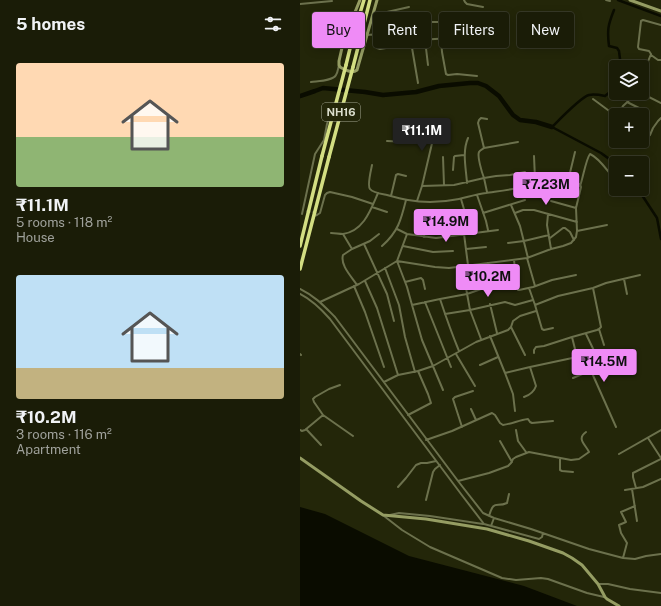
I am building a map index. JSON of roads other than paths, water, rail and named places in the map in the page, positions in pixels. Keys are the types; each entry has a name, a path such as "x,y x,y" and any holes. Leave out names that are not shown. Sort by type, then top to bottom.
{"highway":[{"name":"NH16","path":"300,246 307,213 353,36 364,0"},
{"name":"NH16","path":"300,269 317,214 329,158 354,67 370,0"}],"street":[{"path":"311,82 329,79 334,77 337,73 344,39 360,0"},
{"path":"373,12 376,0"},
{"path":"464,0 467,4 483,7"},
{"path":"606,0 610,2"},
{"path":"630,0 661,11"},
{"path":"300,4 317,1 332,1"},
{"path":"387,12 409,7"},
{"path":"338,65 349,72 355,72 357,70 373,13"},
{"path":"661,25 643,20 641,21 638,49 650,51 651,55 657,60 661,60"},
{"path":"367,35 373,34"},
{"path":"412,48 418,83"},
{"path":"426,48 428,65"},
{"path":"442,48 446,74 477,76"},
{"path":"649,60 651,55"},
{"path":"649,97 661,103"},
{"path":"593,99 609,111"},
{"path":"622,108 628,100"},
{"path":"626,102 639,108"},
{"path":"307,213 302,213 315,154 324,140 328,121 326,117 328,111"},
{"path":"484,148 478,123 481,118 487,119"},
{"path":"649,136 661,118"},
{"path":"417,201 422,186 436,122"},
{"path":"467,183 464,155 468,138"},
{"path":"386,141 432,143"},
{"path":"487,193 478,154 480,150 518,142"},
{"path":"575,152 568,181 580,186"},
{"path":"320,302 357,285 397,261 435,268 449,268 528,258 571,243 574,240 577,231 576,208 580,186 590,154 594,156 609,173"},
{"path":"453,170 454,157 464,155"},
{"path":"372,165 369,187 371,190 406,200 425,202 461,199 515,188 533,181 535,179 534,156"},
{"path":"443,157 444,185"},
{"path":"422,186 454,185 484,178 525,172"},
{"path":"391,196 396,176 398,174 406,176"},
{"path":"317,214 325,195 330,192 352,197 386,212"},
{"path":"331,233 343,234 359,228 373,206 378,192"},
{"path":"477,195 488,231"},
{"path":"461,199 466,216"},
{"path":"382,246 397,229 406,200"},
{"path":"483,213 525,200"},
{"path":"551,202 576,208"},
{"path":"511,205 524,241 535,286"},
{"path":"515,213 523,210 534,210 577,222"},
{"path":"548,214 547,225 551,249"},
{"path":"424,236 425,223"},
{"path":"577,231 607,225"},
{"path":"508,243 549,237 563,228 566,228 570,232 574,240"},
{"path":"397,229 407,234 436,238 498,230"},
{"path":"343,234 352,249"},
{"path":"357,285 344,266 342,256 344,253 370,241 379,234"},
{"path":"407,234 397,261 405,282 422,340 443,390"},
{"path":"464,234 468,265"},
{"path":"364,244 388,297 394,321"},
{"path":"403,246 433,252 453,251"},
{"path":"466,249 486,247"},
{"path":"514,260 518,290 576,275"},
{"path":"488,263 493,286"},
{"path":"462,266 470,310 481,339"},
{"path":"385,268 399,305 405,337 417,372 431,402 408,415"},
{"path":"534,306 558,296 640,275"},
{"path":"405,282 421,278 425,289"},
{"path":"624,279 627,294"},
{"path":"365,280 377,308 398,375"},
{"path":"412,306 516,281"},
{"path":"354,286 365,312 384,367"},
{"path":"529,288 542,330 553,328"},
{"path":"593,288 604,345"},
{"path":"300,289 320,302 335,317 435,452 480,509 489,516 542,535 623,558 635,559 661,554"},
{"path":"300,294 321,309 330,319 484,524"},
{"path":"440,299 459,351"},
{"path":"445,314 470,310 490,304 505,302 515,305 533,300"},
{"path":"425,302 451,367"},
{"path":"490,304 498,333"},
{"path":"384,382 398,375 417,372 433,366 481,339 508,330 514,319 536,312"},
{"path":"511,327 525,355"},
{"path":"534,354 534,350 536,348 600,329"},
{"path":"586,334 598,359"},
{"path":"490,336 505,373 512,394 515,411"},
{"path":"572,337 577,357 584,374"},
{"path":"456,354 475,386"},
{"path":"480,364 498,357"},
{"path":"505,373 577,357"},
{"path":"524,397 531,394 536,386 530,367"},
{"path":"573,378 589,372 592,374 616,427"},
{"path":"340,385 329,389 313,399 323,415 353,436"},
{"path":"462,427 453,399 473,391"},
{"path":"471,409 476,420"},
{"path":"426,440 452,432 492,413 496,415 500,423 503,425 526,419 528,419 530,423 553,421"},
{"path":"300,430 302,431 306,429 323,415"},
{"path":"306,429 321,446"},
{"path":"516,430 518,441 526,452"},
{"path":"619,454 661,430"},
{"path":"458,481 493,472 508,466 513,459 526,452 574,460 579,459 589,453 589,450 582,439 582,436 586,432"},
{"path":"636,488 632,477 633,473 661,458 648,438"},
{"path":"500,441 512,462"},
{"path":"431,454 435,452"},
{"path":"300,458 362,503 385,515 402,530 430,547 502,578 516,580 541,578 548,579 587,593 605,597"},
{"path":"560,458 561,471 573,472"},
{"path":"398,487 416,465 436,461"},
{"path":"426,500 434,469 440,465"},
{"path":"625,490 643,487 661,479"},
{"path":"632,489 637,521"},
{"path":"489,516 494,505 505,505 507,503 509,494"},
{"path":"623,558 627,543 621,533 619,525 626,522 621,512 635,506"},
{"path":"385,515 399,513 414,514 484,524 537,539 540,539 542,535"},
{"path":"385,515 426,519 487,529 529,540 578,561 598,584 607,600 620,606"},
{"path":"491,526 494,518"},
{"path":"598,584 608,584 630,589 661,593"}],"waterway":[{"path":"618,0 661,16"},
{"path":"614,10 608,28 609,46 617,48 620,60"},
{"path":"300,96 323,88 383,95 416,92 439,86 478,83 486,86 499,96 513,115 520,120 536,122 552,127"},
{"path":"609,93 605,96 589,95 585,97 570,109 552,127 601,153 609,159"},
{"path":"643,196 657,218 661,239"}],"tunnel":[{"path":"306,211 317,213"}]}
